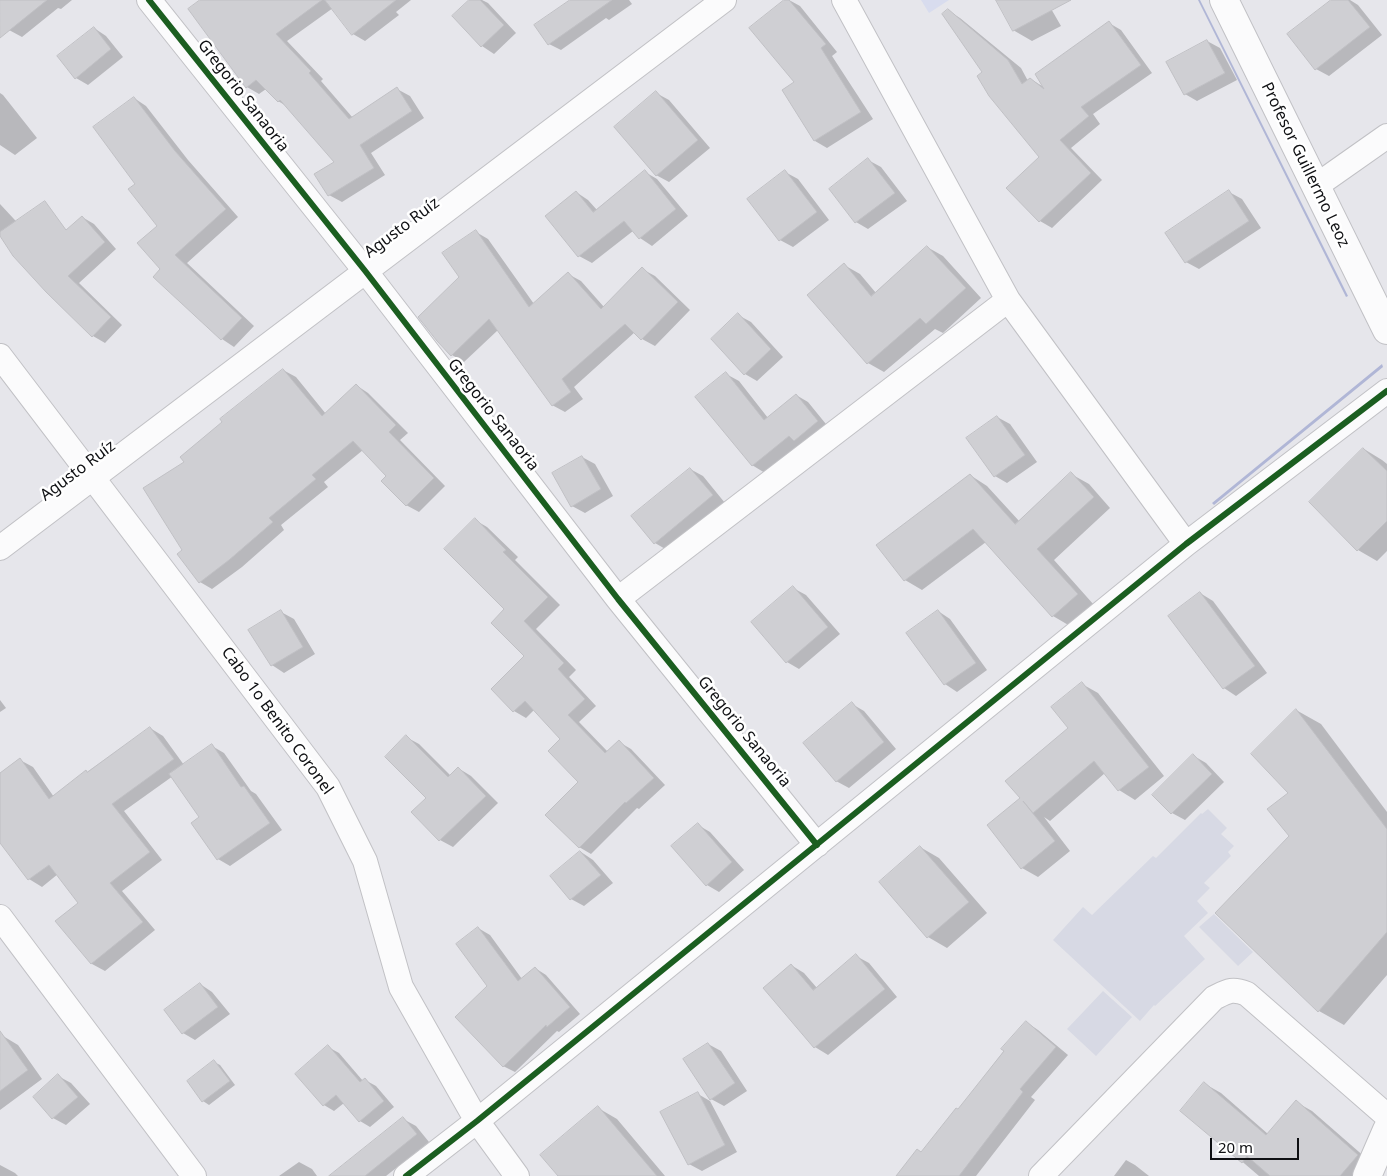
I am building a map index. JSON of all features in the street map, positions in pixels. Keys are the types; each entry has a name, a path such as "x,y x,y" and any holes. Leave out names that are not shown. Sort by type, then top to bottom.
{"street":[{"name":"Agusto Ruíz","path":"0,548 724,0"},
{"path":"844,0 1008,300 1186,544"},
{"name":"Profesor Guillermo Leoz","path":"1224,0 1387,330"},
{"name":"Gregorio Sanaoria","path":"156,2 618,599 817,845"},
{"path":"1316,186 1387,136"},
{"path":"618,599 1008,300"},
{"name":"Cabo 1o Benito Coronel","path":"0,356 328,787 365,861 401,987 477,1121 517,1176"},
{"path":"406,1176 477,1121 1186,544 1387,392"},
{"path":"0,917 194,1176"},
{"path":"1041,1176 1214,998 1230,990 1239,990 1247,994 1387,1116"},
{"path":"1367,1176 1387,1130"}],"shaded area":[{"path":"921,0 949,0 929,13"},
{"path":"1208,809 1227,828 1221,834 1234,846 1228,852 1231,856 1204,883 1210,888 1197,901 1208,913 1184,936 1205,959 1154,1005 1140,1021 1053,940 1083,907 1092,915 1153,856 1156,858 1201,813"},
{"path":"1214,914 1253,952 1238,966 1199,927"},
{"path":"1103,991 1132,1017 1096,1056 1067,1029"}],"water":[{"path":"1198,0 1200,0 1348,296 1346,297"},
{"path":"1382,364 1383,367 1214,505 1212,503"}],"building":[{"path":"0,0 47,0 0,38"},
{"path":"200,0 322,0 276,34 311,71 309,73 349,119 397,87 412,111 360,145 374,168 328,196 314,174 334,162 280,100 278,102 256,80 246,88 188,9"},
{"path":"325,0 396,0 352,35"},
{"path":"469,0 480,0 504,25 481,47 452,16"},
{"path":"570,0 612,0 548,45 534,25"},
{"path":"784,0 789,0 826,44 821,48 861,112 814,141 782,90 794,82 749,28"},
{"path":"996,0 1071,0 1013,31"},
{"path":"1331,0 1348,0 1370,27 1315,70 1287,34"},
{"path":"948,9 1008,60 1022,84 1030,78 1044,89 1035,74 1109,21 1141,65 1081,107 1089,116 1060,140 1091,173 1039,222 1006,188 1039,157 989,96 977,76 982,72 942,14"},
{"path":"94,27 111,49 75,79 57,56"},
{"path":"1207,40 1225,73 1184,95 1166,62"},
{"path":"656,91 698,140 656,176 614,127"},
{"path":"134,97 175,151 226,209 175,255 242,318 221,340 153,277 160,269 137,243 157,226 128,189 135,184 93,127"},
{"path":"868,158 895,193 855,223 829,189"},
{"path":"645,170 676,209 639,239 624,221 578,257 545,216 576,191 593,212"},
{"path":"785,170 817,212 779,241 747,199"},
{"path":"1229,190 1249,221 1185,263 1165,233"},
{"path":"45,201 66,230 82,216 105,242 68,276 111,317 92,337 46,292 13,256 0,236 0,232"},
{"path":"476,230 529,307 568,272 601,309 642,267 678,302 641,340 625,324 562,379 571,392 552,406 489,319 451,356 418,317 459,277 442,253"},
{"path":"927,246 966,288 926,324 920,318 867,364 807,295 844,263 871,296"},
{"path":"738,313 771,349 744,375 711,339"},
{"path":"283,369 322,416 356,384 396,425 389,432 434,478 406,506 381,481 386,476 353,441 312,475 316,479 269,518 273,522 199,583 177,554 182,550 143,488 184,462 180,457 222,422 220,419"},
{"path":"726,372 764,420 796,394 818,421 794,441 789,436 752,466 695,397"},
{"path":"997,416 1025,455 994,477 966,438"},
{"path":"1363,448 1387,471 1387,521 1357,551 1309,502"},
{"path":"582,456 601,489 571,507 552,473"},
{"path":"690,468 713,495 654,544 631,516"},
{"path":"1071,472 1094,497 1037,549 1078,594 1052,617 973,529 904,581 876,545 970,474 1015,524"},
{"path":"475,518 506,550 503,552 548,597 524,621 564,663 558,669 585,699 568,715 605,753 619,740 654,778 625,802 579,848 545,815 578,782 548,751 560,739 525,701 513,712 491,689 524,656 491,623 504,609 444,549"},
{"path":"793,586 828,627 786,663 751,622"},
{"path":"1200,592 1255,666 1223,689 1168,616"},
{"path":"281,610 303,647 271,666 248,630"},
{"path":"938,610 976,663 944,685 906,633"},
{"path":"1082,682 1149,767 1118,791 1094,761 1033,813 1023,801 1055,841 1021,869 987,825 1020,798 1005,781 1068,728 1051,707"},
{"path":"852,702 884,742 836,782 803,743"},
{"path":"1296,709 1387,829 1387,932 1318,1012 1215,913 1289,836 1267,809 1288,793 1251,754"},
{"path":"150,727 174,759 112,804 150,852 110,883 143,922 91,964 55,921 78,903 49,865 28,880 0,843 0,773 20,758 49,799 86,770 87,772"},
{"path":"406,735 448,777 458,767 486,796 439,841 411,812 426,798 385,757"},
{"path":"212,744 241,787 244,786 270,823 217,860 191,823 199,817 169,774"},
{"path":"1193,754 1212,774 1171,814 1152,795"},
{"path":"698,823 732,862 706,886 671,846"},
{"path":"920,846 969,902 927,938 879,882"},
{"path":"580,851 601,875 570,900 550,876"},
{"path":"478,927 518,981 535,967 570,1007 547,1027 546,1025 503,1067 455,1017 487,986 456,944"},
{"path":"856,954 885,989 814,1048 763,988 791,964 813,990"},
{"path":"200,983 218,1007 182,1034 164,1010"},
{"path":"1026,1021 1056,1047 1020,1089 1023,1092 959,1176 896,1176 917,1149 921,1152 956,1108 958,1109 1004,1051 1001,1049"},
{"path":"0,1031 28,1070 0,1091"},
{"path":"708,1043 735,1083 710,1100 683,1059"},
{"path":"328,1045 360,1082 365,1078 384,1101 359,1122 336,1095 323,1106 295,1074"},
{"path":"214,1060 230,1081 202,1102 187,1081"},
{"path":"58,1074 78,1097 52,1119 33,1097"},
{"path":"1204,1082 1266,1135 1296,1100 1358,1155 1340,1176 1270,1176 1247,1156 1242,1163 1180,1111"},
{"path":"698,1092 725,1145 688,1165 660,1112"},
{"path":"598,1106 657,1176 558,1176 540,1155"},
{"path":"403,1117 417,1134 365,1176 329,1176"}],"cycle path":[{"path":"149,0 366,272 618,599 817,845"},
{"path":"406,1176 477,1121 1186,544 1387,391"}]}
